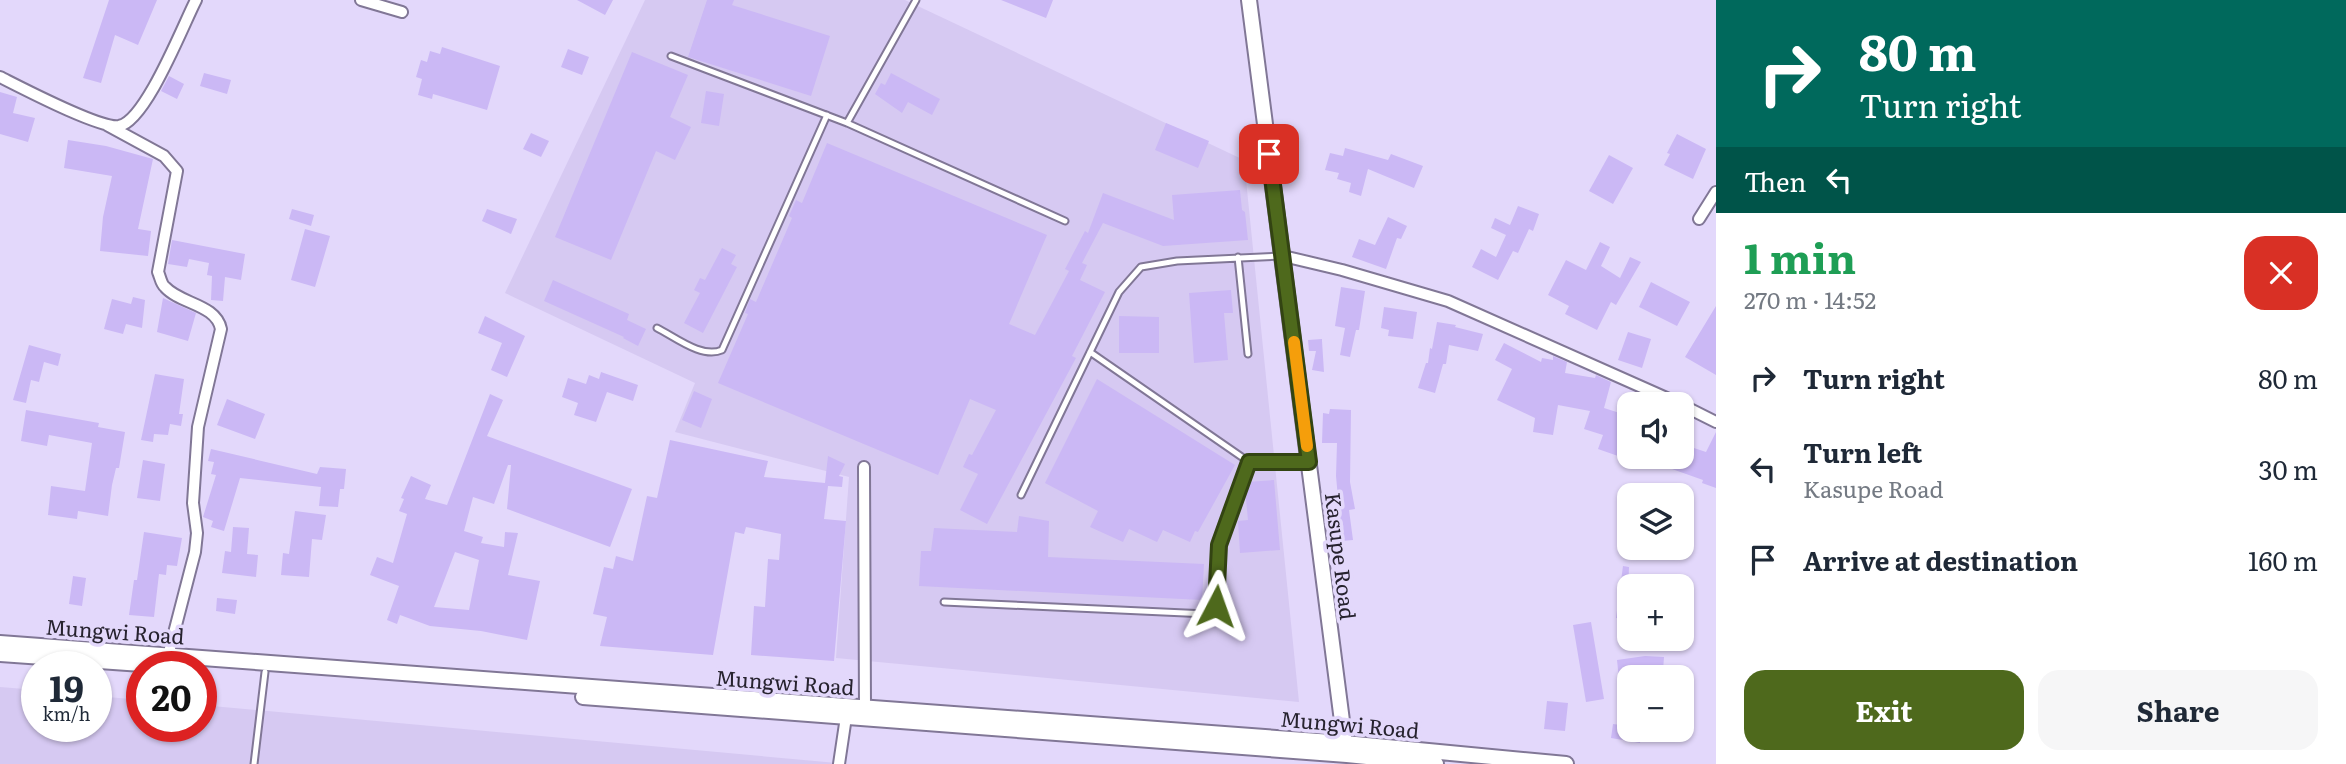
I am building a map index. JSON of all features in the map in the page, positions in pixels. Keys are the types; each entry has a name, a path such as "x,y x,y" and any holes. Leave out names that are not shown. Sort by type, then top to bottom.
{"main road":[{"name":"Kasupe Road","path":"1249,0 1346,749"},
{"name":"Mungwi Road","path":"0,643 126,653"},
{"name":"Mungwi Road","path":"0,654 126,663"},
{"name":"Mungwi Road","path":"217,660 865,708 1346,749 1436,764"},
{"name":"Mungwi Road","path":"217,669 846,717 1566,764"}],"street":[{"path":"107,125 118,126 127,122 151,95 196,0"},
{"path":"361,0 402,12"},
{"path":"0,77 107,125 164,156 177,171 158,272 164,287 212,314 221,329 198,427 193,503 197,533 195,552 170,651"},
{"path":"1699,219 1716,192"},
{"path":"1283,256 1448,301 1652,392"},
{"path":"1694,411 1716,422"},
{"path":"864,467 865,708"},
{"path":"839,764 846,717"}],"lane":[{"path":"848,123 916,0"},
{"path":"671,56 848,123 1065,221"},
{"path":"657,328 703,351 714,353 722,349 827,115"},
{"path":"1021,495 1119,292 1141,267 1177,261 1283,256"},
{"path":"1238,257 1248,354"},
{"path":"1090,352 1249,462 1309,462"},
{"path":"944,602 1207,614 1216,606 1219,545 1249,462"},
{"path":"254,764 265,672"}],"shaded area":[{"path":"645,0 905,0 1244,160 1299,702 836,658 849,477 675,432 695,383 505,293"},
{"path":"0,687 21,689 21,742 112,742 112,697 126,699 126,742 217,742 217,706 848,764 0,764"}],"building":[{"path":"109,0 157,0 138,45 115,35 101,83 83,78"},
{"path":"577,0 613,0 605,15"},
{"path":"707,0 734,0 732,5 830,36 811,96 688,57"},
{"path":"1001,0 1053,0 1046,18"},
{"path":"442,47 500,66 487,110 433,94 432,99 418,95 422,79 416,77 421,60 427,62 430,51 440,54"},
{"path":"568,49 589,57 582,75 561,67"},
{"path":"632,52 688,75 670,117 691,127 675,160 656,151 611,260 555,237"},
{"path":"204,73 231,80 227,94 200,86"},
{"path":"891,73 940,99 932,115 908,102 902,113 875,94 881,83 885,85"},
{"path":"169,76 184,84 177,99 161,91"},
{"path":"706,91 724,94 719,126 701,123"},
{"path":"0,92 17,97 13,113 35,118 28,142 0,134"},
{"path":"1166,123 1209,141 1198,168 1155,150"},
{"path":"531,133 549,141 541,157 523,149"},
{"path":"1677,134 1706,149 1693,179 1664,165"},
{"path":"68,140 106,146 153,159 138,229 151,231 148,256 100,251 103,217 112,176 64,168"},
{"path":"827,143 1047,235 1009,324 1035,335 1069,271 1065,269 1085,231 1088,233 1103,193 1174,220 1172,195 1240,190 1248,240 1163,246 1103,223 1082,263 1087,265 1080,280 1105,292 1072,356 1076,358 987,524 960,510 978,474 963,467 996,410 970,399 938,475 718,383 748,314 745,313 750,299 756,302 792,218 789,216 796,200 802,203"},
{"path":"1345,148 1388,160 1391,154 1423,166 1414,188 1368,169 1361,196 1349,192 1351,183 1337,179 1339,173 1325,170 1330,153 1343,156"},
{"path":"1609,155 1633,168 1613,204 1589,191"},
{"path":"1518,206 1539,214 1533,231 1529,229 1518,253 1513,251 1498,280 1472,267 1481,249 1496,257 1506,235 1491,228 1495,218 1510,225"},
{"path":"292,209 314,215 311,226 289,219"},
{"path":"487,209 517,219 511,234 482,221"},
{"path":"1388,217 1407,226 1401,239 1397,238 1386,269 1352,257 1359,239 1375,245"},
{"path":"305,229 330,236 315,287 291,280"},
{"path":"172,240 245,254 241,280 225,277 223,301 211,300 212,276 207,275 209,263 189,259 187,267 168,264"},
{"path":"1600,242 1610,247 1601,266 1620,278 1630,257 1641,262 1616,305 1611,302 1597,330 1565,314 1569,306 1548,295 1566,260 1586,270"},
{"path":"722,248 736,255 731,264 737,267 703,333 684,323 700,293 694,290 700,278 705,280"},
{"path":"553,280 629,314 627,320 646,329 638,346 544,301"},
{"path":"1651,282 1690,302 1677,326 1639,307"},
{"path":"1341,287 1365,291 1359,330 1356,330 1350,357 1340,355 1345,328 1335,326"},
{"path":"1231,290 1233,313 1224,313 1228,360 1194,363 1189,293"},
{"path":"133,297 145,300 142,328 126,324 123,334 104,329 112,299 131,304"},
{"path":"163,298 196,313 188,341 157,332"},
{"path":"1716,306 1716,375 1685,357"},
{"path":"1384,307 1417,312 1413,339 1388,336 1389,330 1381,328"},
{"path":"485,316 525,336 507,377 491,370 502,343 478,333"},
{"path":"1119,316 1159,317 1159,353 1119,353"},
{"path":"1437,322 1483,334 1478,351 1449,345 1446,364 1443,364 1435,393 1418,388 1428,363"},
{"path":"1628,332 1651,339 1642,368 1618,360"},
{"path":"1322,339 1324,372 1312,370 1316,351 1309,351 1308,340"},
{"path":"1504,343 1541,362 1542,358 1553,360 1553,356 1567,362 1565,373 1595,378 1596,375 1611,382 1604,408 1617,412 1617,456 1598,449 1603,435 1584,429 1590,411 1558,405 1553,435 1533,432 1535,418 1497,400 1512,369 1495,360"},
{"path":"29,345 61,354 58,366 44,362 39,382 31,380 26,403 13,400"},
{"path":"601,372 638,385 633,401 607,392 596,422 574,415 578,403 562,397 568,378 586,384 589,375 599,379"},
{"path":"155,374 184,379 179,414 183,414 181,426 170,424 168,435 154,434 153,442 141,440"},
{"path":"1097,379 1235,465 1190,542 1163,530 1157,542 1129,529 1123,542 1090,527 1098,511 1045,483"},
{"path":"694,391 712,399 701,428 682,420"},
{"path":"490,394 503,400 487,436 632,489 610,547 507,509 511,465 508,465 494,504 473,497 464,531 483,537 481,543 504,547 505,532 518,533 508,575 540,581 527,640 481,631 430,626 400,615 397,624 387,620 399,586 370,575 377,557 393,563 407,514 399,511 404,499 401,498 411,476 431,485 425,499 447,505","holes":["455,552 479,560 469,610 434,607"]},
{"path":"227,399 265,414 255,439 217,425"},
{"path":"1330,409 1351,410 1350,482 1355,509 1349,510 1353,540 1342,541 1336,476 1337,443 1322,443 1323,413 1329,414"},
{"path":"26,410 99,423 98,427 125,432 119,468 116,468 112,485 108,516 78,511 77,519 48,515 51,486 85,491 92,443 49,435 47,446 21,441"},
{"path":"1716,432 1716,488 1702,483 1703,480 1672,469 1694,469 1694,448 1706,452"},
{"path":"670,440 768,461 764,477 825,483 828,456 845,464 839,476 843,477 842,487 828,486 824,519 846,521 834,661 751,655 754,606 765,607 768,559 779,560 781,534 746,527 744,534 735,532 713,655 600,646 607,617 593,614 604,567 613,569 616,556 633,561 647,496 657,498"},
{"path":"211,449 317,474 320,467 346,469 344,489 340,489 338,507 319,506 321,487 240,478 224,531 211,527 213,521 203,517 216,475 211,474 214,462 208,461"},
{"path":"143,460 165,464 160,501 137,498"},
{"path":"1274,480 1280,550 1240,553 1238,521 1248,520 1245,489 1247,482"},
{"path":"295,511 326,515 322,540 312,539 309,577 281,575 283,553 289,554"},
{"path":"1019,516 1049,521 1048,557 1204,564 1202,600 919,586 921,551 931,551 934,528 1017,532"},
{"path":"233,527 249,528 247,554 258,555 256,577 222,573 225,551 231,552"},
{"path":"144,532 182,538 177,566 167,565 166,575 159,574 154,617 129,615"},
{"path":"1623,566 1629,567 1629,574 1622,574"},
{"path":"73,576 86,578 82,606 69,604"},
{"path":"217,598 237,600 235,614 216,611"},
{"path":"1591,622 1604,699 1586,702 1573,625"},
{"path":"1645,656 1664,657 1663,665 1618,665 1617,660"},
{"path":"1547,701 1568,703 1565,731 1544,729"},
{"path":"1613,724 1617,724 1617,739 1611,738"}],"slow traffic":[{"path":"1294,342 1307,446"}],"route":[{"path":"1216,606 1219,545 1249,462 1309,462 1269,154"}]}
